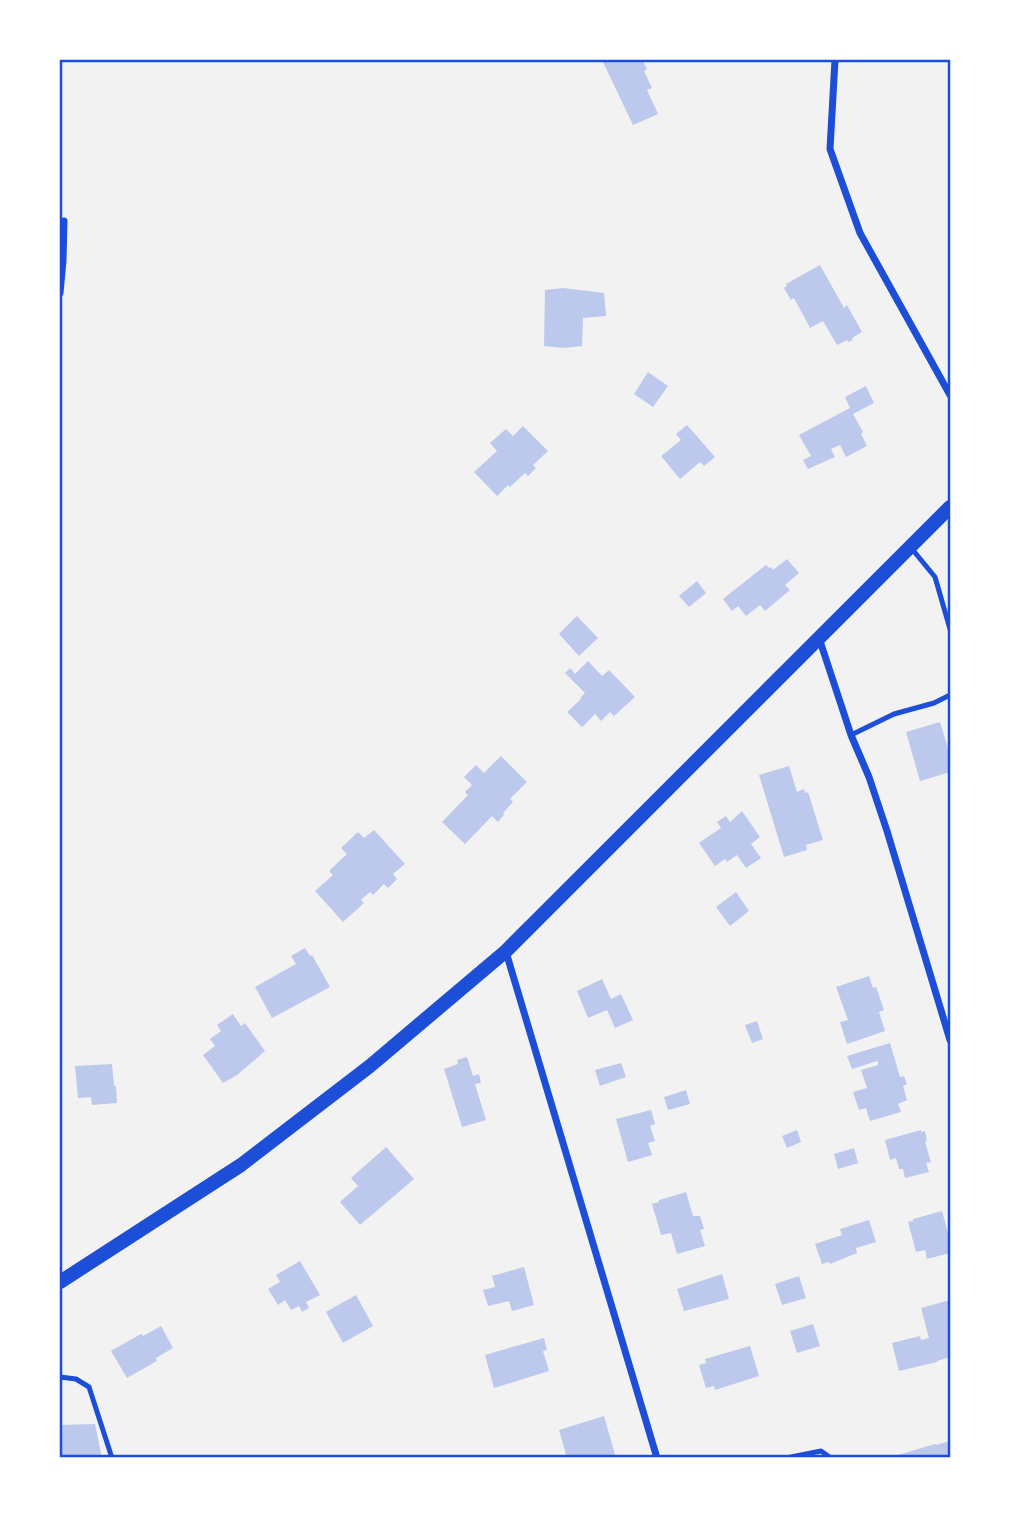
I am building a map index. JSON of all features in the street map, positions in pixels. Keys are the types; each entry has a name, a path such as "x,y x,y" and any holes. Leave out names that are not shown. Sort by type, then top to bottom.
{"main road":[{"path":"60,1282 241,1165 370,1066 506,951 950,507"}],"street":[{"path":"835,60 830,149 860,233 950,395"},
{"path":"60,293 64,221"},
{"path":"818,638 851,736 869,776 884,820 950,1040"},
{"path":"506,951 657,1458"}],"lane":[{"path":"910,547 935,577 950,629"},
{"path":"851,736 894,714 934,703 950,695"},
{"path":"60,1377 76,1379 89,1387 113,1458"},
{"path":"786,1458 821,1451 831,1458"}],"building":[{"path":"602,60 642,60 652,88 647,90 658,114 633,125"},
{"path":"820,265 844,308 847,305 862,332 852,338 853,340 837,345 823,321 810,328 794,298 791,300 784,288 786,284"},
{"path":"563,288 604,293 606,316 583,318 582,346 544,346 545,290"},
{"path":"648,372 668,386 653,407 634,394"},
{"path":"866,386 874,403 853,414 867,446 846,457 840,445 831,449 835,457 808,469 803,460 811,456 799,435 850,408 845,397"},
{"path":"687,425 715,457 704,466 700,462 680,479 661,456 681,440 676,434"},
{"path":"523,426 548,451 533,465 536,468 528,476 525,473 497,496 474,472 497,451 490,443 506,429 513,436"},
{"path":"787,559 799,573 785,585 790,590 765,611 760,605 746,616 738,606 732,611 723,599 766,565 773,570"},
{"path":"697,581 706,593 689,607 679,596"},
{"path":"577,616 598,638 579,656 559,634"},
{"path":"588,661 602,676 609,670 635,697 614,716 610,712 601,721 595,714 582,727 567,712 585,693 565,673 570,668 575,674"},
{"path":"940,722 950,752 950,772 920,781 906,732"},
{"path":"501,756 527,782 510,799 513,802 498,822 492,816 465,844 442,822 468,795 465,792 472,785 464,777 476,765 484,773"},
{"path":"789,766 797,792 804,789 805,793 808,792 823,840 806,845 807,850 784,857 759,775"},
{"path":"742,811 760,837 751,844 761,858 746,868 737,855 715,866 699,843 721,828 717,822 726,816 730,822"},
{"path":"374,830 405,864 393,874 397,879 388,888 384,884 373,895 370,892 361,900 364,903 343,922 315,891 333,875 329,871 347,854 341,848 358,832 364,838"},
{"path":"736,892 749,911 730,926 716,907"},
{"path":"305,948 310,956 312,955 330,987 272,1018 255,987 296,964 291,956"},
{"path":"869,976 884,1010 879,1012 885,1031 847,1044 840,1022 848,1020 836,987"},
{"path":"602,979 611,999 621,994 633,1020 615,1028 607,1010 588,1018 577,991"},
{"path":"233,1014 241,1026 245,1023 265,1051 237,1075 223,1083 203,1055 215,1046 210,1039 221,1031 217,1025"},
{"path":"757,1021 763,1039 752,1043 745,1025"},
{"path":"890,1043 900,1077 904,1076 907,1084 903,1086 907,1100 898,1104 901,1112 870,1121 866,1108 859,1110 853,1092 867,1088 861,1070 878,1065 878,1062 852,1069 847,1056"},
{"path":"467,1057 473,1076 479,1074 481,1083 475,1084 486,1120 462,1127 444,1069"},
{"path":"621,1063 626,1077 600,1086 595,1070"},
{"path":"112,1064 117,1103 92,1105 91,1097 78,1098 75,1066"},
{"path":"686,1090 690,1104 668,1110 664,1097"},
{"path":"651,1110 655,1124 650,1126 655,1141 648,1143 652,1155 628,1162 616,1119"},
{"path":"797,1130 801,1142 787,1148 782,1136"},
{"path":"925,1131 931,1162 926,1163 929,1172 905,1178 896,1158 890,1160 885,1140"},
{"path":"386,1147 414,1179 360,1225 340,1202 358,1186 351,1178"},
{"path":"854,1148 858,1163 838,1169 834,1154"},
{"path":"686,1192 693,1216 700,1216 704,1229 700,1230 705,1246 677,1254 671,1233 661,1235 652,1204"},
{"path":"942,1211 948,1233 950,1232 950,1253 927,1259 925,1250 916,1252 908,1222"},
{"path":"869,1220 876,1242 856,1248 857,1253 830,1264 822,1264 815,1244 842,1235 840,1229"},
{"path":"300,1261 320,1295 306,1302 309,1308 302,1312 299,1306 291,1310 285,1300 278,1305 268,1289 280,1282 276,1275"},
{"path":"524,1267 534,1305 512,1311 509,1301 488,1306 483,1290 495,1287 492,1276"},
{"path":"722,1274 729,1299 684,1311 677,1289"},
{"path":"799,1276 806,1298 782,1305 775,1284"},
{"path":"356,1295 373,1326 343,1343 326,1312"},
{"path":"950,1300 950,1357 899,1371 892,1343 920,1336 921,1340 929,1338 921,1308"},
{"path":"813,1324 820,1346 797,1353 790,1331"},
{"path":"161,1326 173,1348 156,1358 157,1361 127,1378 111,1351"},
{"path":"544,1338 547,1350 543,1351 549,1371 494,1388 485,1355"},
{"path":"750,1346 759,1376 715,1390 714,1386 706,1388 699,1365 706,1363 705,1359"},
{"path":"604,1416 616,1458 567,1458 559,1430"},
{"path":"95,1424 102,1458 60,1458 60,1425"},
{"path":"950,1441 950,1458 888,1458 935,1444"}]}
